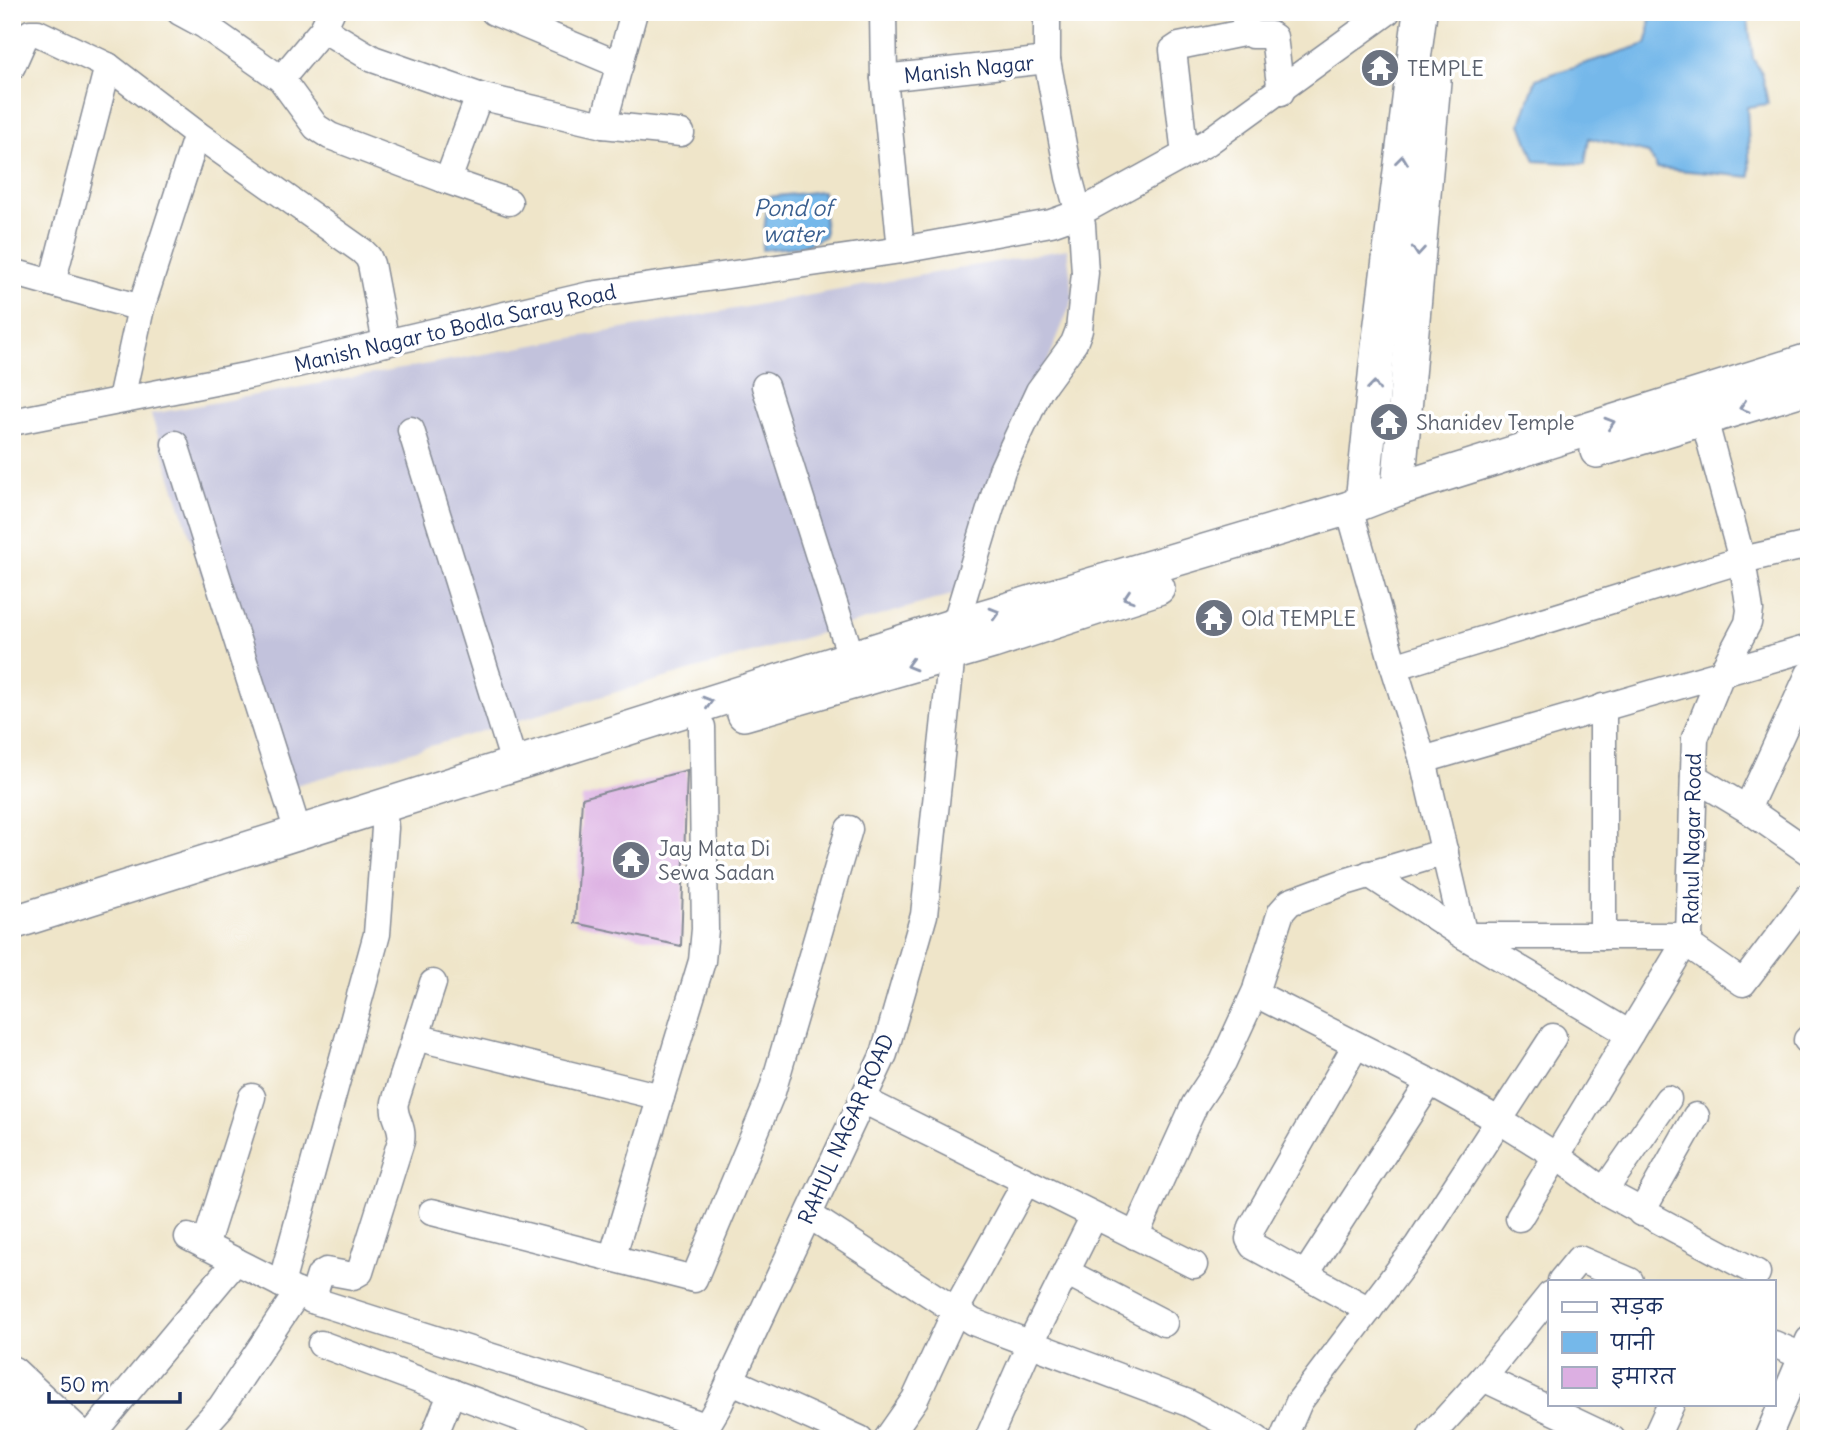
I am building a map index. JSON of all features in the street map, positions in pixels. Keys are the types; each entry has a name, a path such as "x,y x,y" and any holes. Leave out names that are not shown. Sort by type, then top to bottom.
{"main road":[{"path":"1355,512 1420,12"},
{"path":"1398,489 1441,12"},
{"path":"12,944 384,817 514,764 851,657 955,639 993,642 1355,512 1702,407 1809,360"},
{"path":"1355,512 1398,489 1702,407 1809,387"},
{"path":"12,923 298,832 384,817 702,727 955,639"},
{"path":"12,1373 86,1439"},
{"path":"12,1408 44,1439"}],"street":[{"path":"180,12 209,19 281,79 316,127 443,179 509,202"},
{"path":"494,12 620,65"},
{"path":"603,125 634,12"},
{"path":"883,12 884,78 901,250"},
{"name":"Manish Nagar","path":"884,78 1047,60 1047,12"},
{"name":"Manish Nagar to Bodla Saray Road","path":"12,422 250,374 590,295 901,250 1080,219 1208,142 1281,92 1387,12"},
{"path":"281,79 327,21 373,59 479,96 603,125 681,133"},
{"path":"1185,155 1173,50 1179,46 1246,22 1252,35 1274,37 1281,92"},
{"path":"12,66 24,39 30,33 38,33 108,65 197,134 366,254 371,264 386,343"},
{"name":"RAHUL NAGAR ROAD","path":"695,1432 719,1405 884,1054 924,915 955,639 1002,470 1039,391 1074,343 1079,330 1084,273 1080,219 1069,177 1047,60"},
{"path":"51,284 108,65"},
{"path":"443,179 449,177 479,96"},
{"path":"121,399 141,308 197,134"},
{"path":"12,272 141,308"},
{"path":"765,386 851,657"},
{"name":"Rahul Nagar Road","path":"1519,1217 1687,940 1695,738 1721,672 1748,623 1749,597 1742,559 1702,407"},
{"path":"411,430 514,764"},
{"path":"174,444 298,832"},
{"path":"1355,512 1394,667 1423,760 1464,936"},
{"path":"1394,667 1742,559 1809,545"},
{"path":"1423,760 1809,648"},
{"path":"1747,809 1809,674"},
{"path":"1603,707 1603,936"},
{"path":"612,1258 702,961 702,727"},
{"path":"1694,777 1747,809 1809,852"},
{"path":"297,1292 377,934 384,817"},
{"path":"432,1212 694,1279 772,1092 849,829"},
{"path":"1135,1236 1195,1104 1223,1062 1257,988 1281,912 1286,905 1294,899 1444,852"},
{"path":"1369,874 1464,936 1630,1034"},
{"path":"1464,936 1603,936 1687,940 1743,983 1809,896"},
{"path":"192,1439 221,1407 297,1292 323,1272 357,1276 360,1272 401,1141 402,1129 394,1108 433,983"},
{"path":"1257,988 1260,997 1430,1082 1500,1121 1641,1213 1757,1273"},
{"path":"415,1037 661,1097"},
{"path":"1283,1439 1299,1402 1418,1245 1553,1037"},
{"path":"1356,1045 1249,1233 1250,1243 1254,1246 1368,1310"},
{"path":"1305,1275 1430,1082"},
{"path":"252,1097 197,1241 297,1292 642,1404 695,1432"},
{"path":"1604,1191 1668,1099"},
{"path":"863,1100 1194,1265"},
{"path":"1641,1213 1696,1116"},
{"path":"887,1439 915,1399 955,1312 1026,1182"},
{"path":"809,1215 955,1312 992,1331 1188,1403 1257,1439"},
{"path":"988,1439 1030,1344 1094,1216"},
{"path":"1562,1280 1578,1259 1628,1280"},
{"path":"86,1439 236,1261"},
{"path":"1066,1272 1164,1323"},
{"path":"1430,1439 1483,1378 1539,1328 1548,1301"},
{"path":"321,1344 452,1392 537,1432 578,1439"},
{"path":"1767,1439 1804,1360 1776,1345"},
{"path":"1483,1378 1612,1439"},
{"path":"730,1380 860,1439"},
{"path":"433,1439 452,1392"},
{"path":"1655,1439 1670,1406"}],"shaded area":[{"path":"1067,249 1073,298 955,594 272,792 151,414"}],"water":[{"path":"1650,12 1747,12 1753,59 1762,73 1768,104 1747,107 1750,177 1657,168 1648,153 1589,138 1585,164 1535,161 1521,124 1536,79 1646,44"},
{"name":"Pond of water","path":"823,191 825,236 804,246 762,250 768,197"}],"building":[{"name":"Jay Mata Di Sewa Sadan","path":"687,770 681,946 575,923 582,798"}],"place":[{"name":"TEMPLE","path":"1380,68"},
{"name":"Shanidev Temple","path":"1389,422"},
{"name":"Old TEMPLE","path":"1214,618"},
{"name":"Jay Mata Di Sewa Sadan","path":"631,860"}]}
